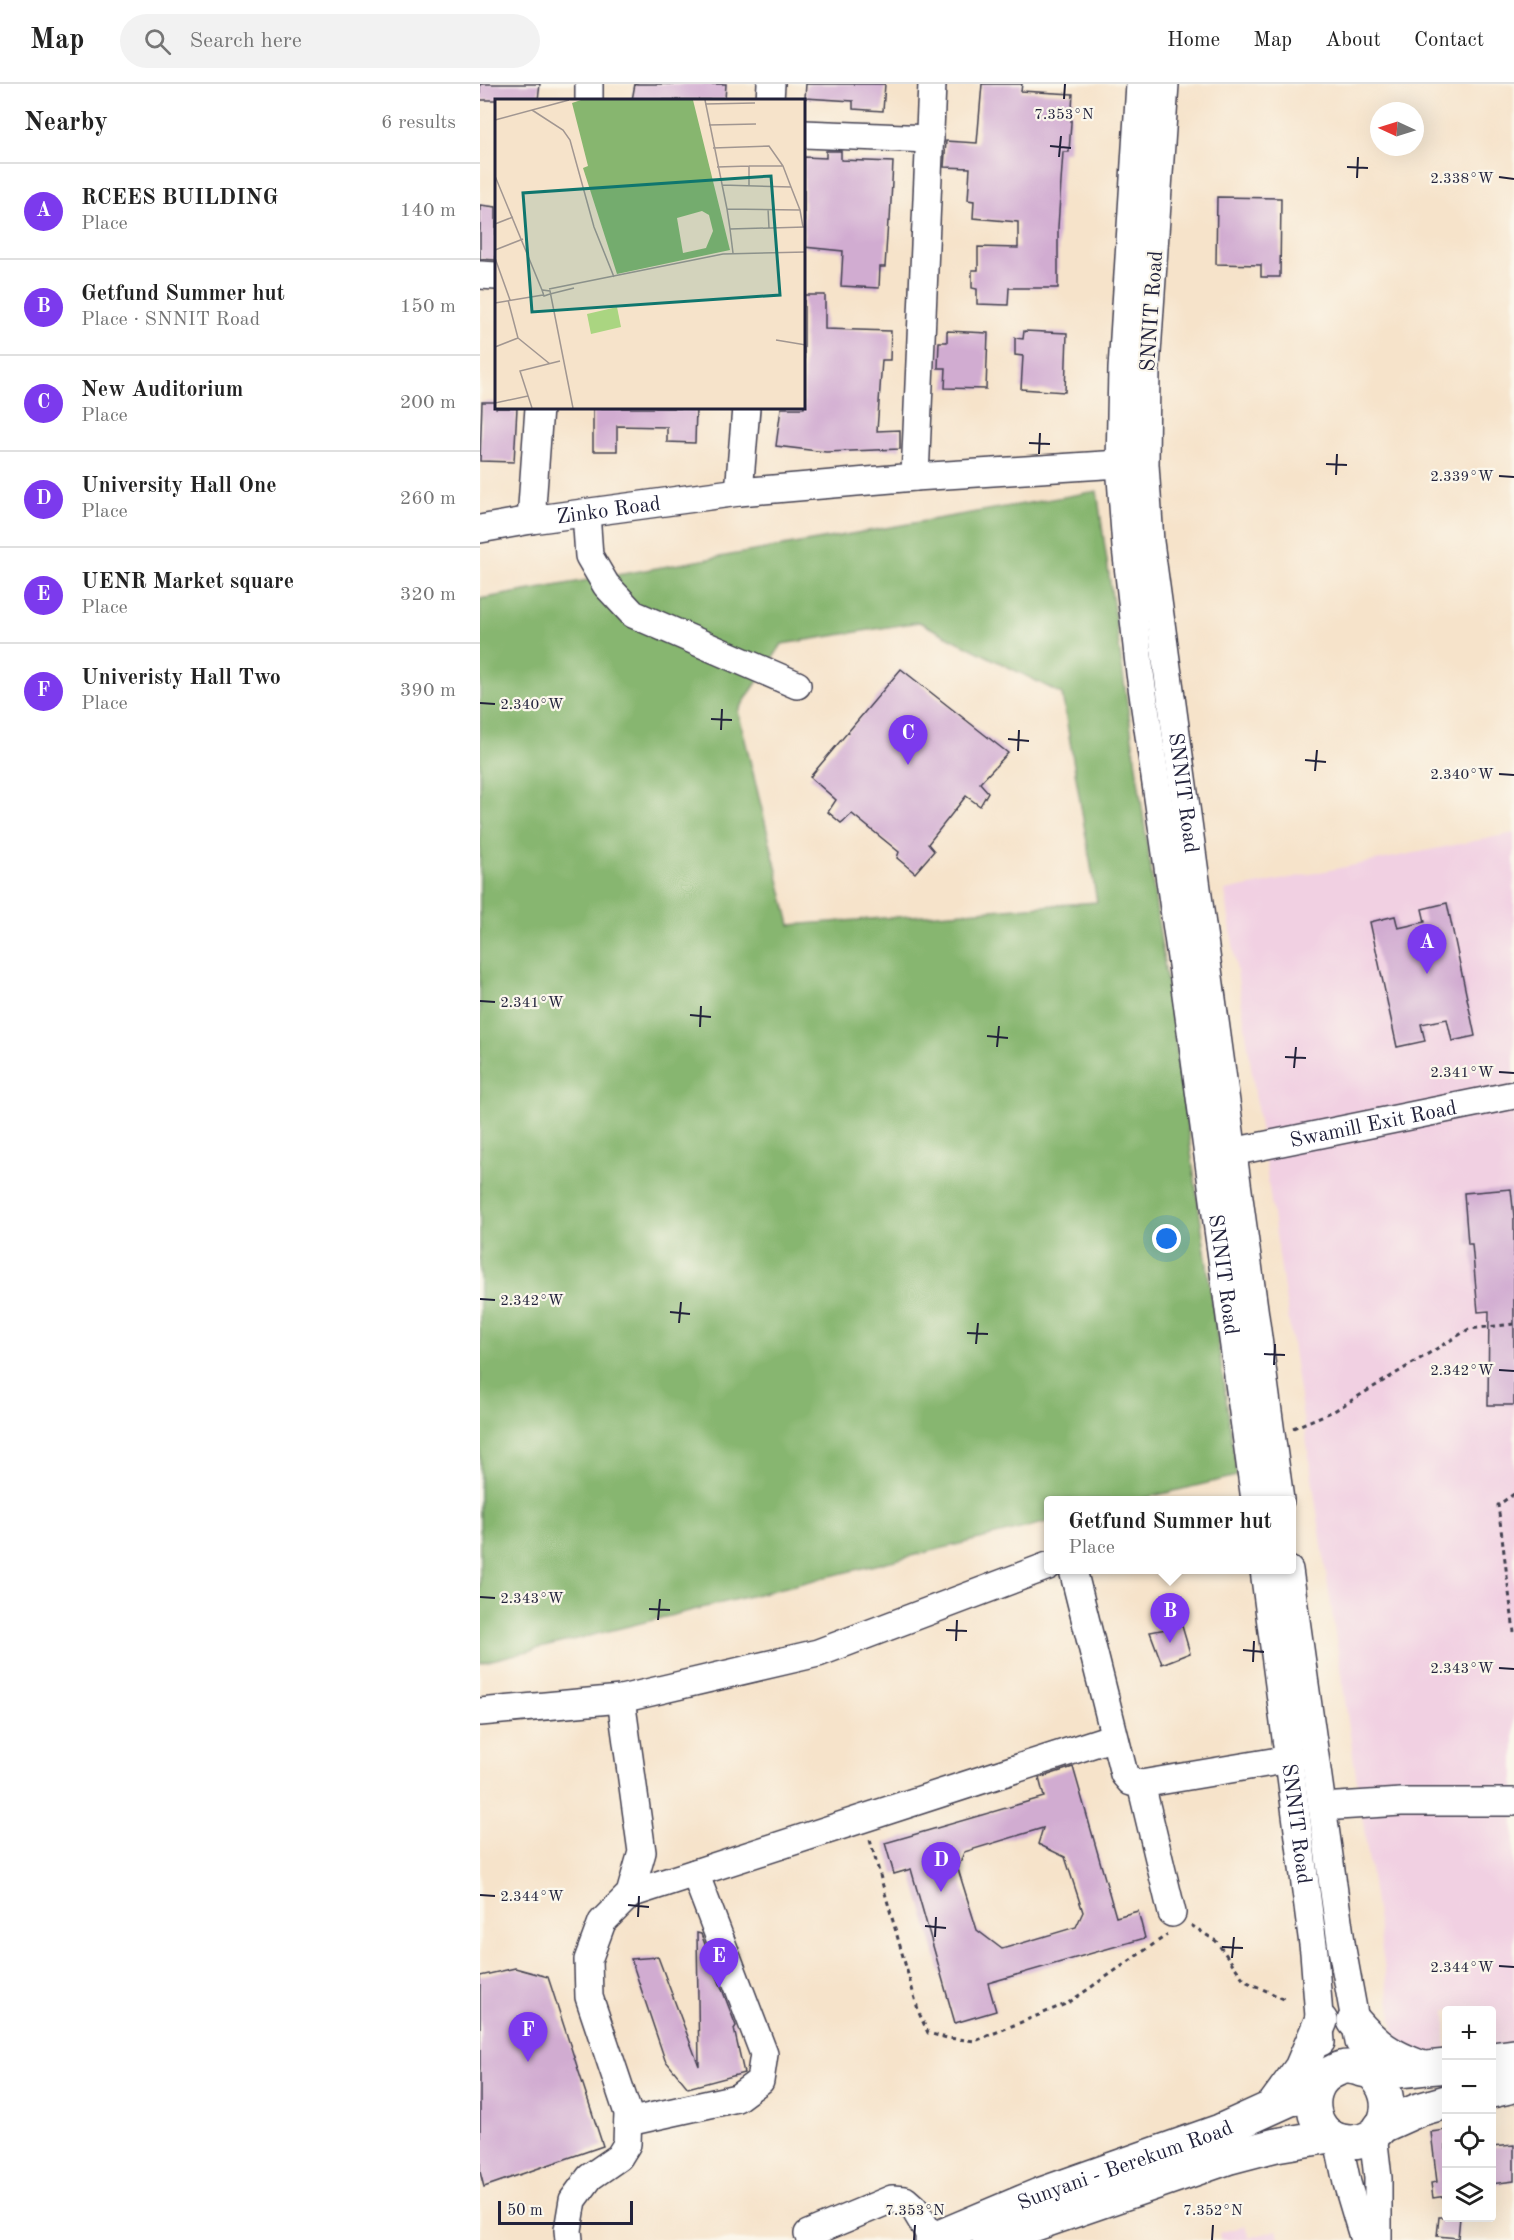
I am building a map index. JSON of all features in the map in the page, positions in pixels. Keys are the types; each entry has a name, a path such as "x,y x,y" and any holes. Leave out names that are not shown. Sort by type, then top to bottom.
{"main road":[{"path":"1271,2108 1301,2068 1321,2021"},
{"path":"1354,2021 1373,2042 1392,2056 1434,2067"},
{"path":"1496,2058 1514,2056"},
{"path":"1434,2067 1368,2071 1354,2066 1342,2067 1330,2072 1319,2084 1313,2100 1314,2114 1320,2126 1334,2138 1350,2142 1362,2140 1418,2110 1442,2103"},
{"path":"1368,2071 1384,2087 1388,2097 1386,2118 1377,2131"},
{"name":"Sunyani - Berekum Road","path":"932,2240 1039,2195 1220,2131 1319,2084"},
{"path":"1496,2090 1514,2086"},
{"name":"Sunyani - Berekum Road","path":"989,2240 1230,2157 1275,2145 1334,2138"}],"street":[{"path":"770,99 771,84"},
{"path":"915,477 932,84"},
{"name":"SNNIT Road","path":"1140,84 1122,369 1120,464 1126,547 1140,673 1232,1241 1255,1496"},
{"name":"SNNIT Road","path":"1166,84 1146,368 1146,464 1150,542 1232,1152 1227,1206"},
{"path":"806,134 930,139"},
{"path":"480,275 495,276"},
{"path":"531,520 540,410"},
{"path":"740,492 746,410"},
{"name":"Zinko Road","path":"480,529 740,492 915,477 1120,464"},
{"path":"586,513 589,556 606,585 633,614 797,685"},
{"name":"Swamill Exit Road","path":"1232,1152 1514,1095"},
{"name":"SNNIT Road","path":"1232,1241 1271,1437 1279,1496"},
{"path":"480,1712 621,1699 818,1653 1044,1568"},
{"path":"1074,1574 1124,1774 1131,1782 1141,1784 1290,1759"},
{"name":"SNNIT Road","path":"1265,1574 1290,1759 1321,2021 1319,2084"},
{"name":"SNNIT Road","path":"1290,1574 1354,2021 1368,2071"},
{"path":"621,1699 642,1852 630,1894"},
{"path":"569,2240 568,2230 573,2200 590,2177 619,2157 627,2144 628,2113 590,1997 588,1960 602,1922 630,1894 1114,1737"},
{"path":"1141,1784 1179,1917"},
{"path":"1322,1807 1401,1802 1514,1802"},
{"path":"628,2122 737,2098 760,2081 764,2054 694,1874"},
{"path":"1377,2131 1378,2240"},
{"path":"1334,2138 1364,2240"},
{"path":"808,2234 892,2199 905,2200 914,2208 932,2240"}],"path":[{"path":"1271,1437 1334,1411 1469,1329 1514,1324"},
{"path":"1514,1494 1498,1505 1514,1632"},
{"path":"865,1818 919,2013 928,2032 947,2038 975,2041 1068,2003 1139,1957 1179,1917 1216,1941 1245,1981 1284,1999"}],"shaded area":[{"path":"1514,833 1514,2056 1496,2058 1496,2006 1442,2006 1442,2067 1400,2072 1225,891"},
{"path":"1245,2226 1249,2238 1277,2230 1280,2240 1221,2240 1219,2233"}],"green space":[{"path":"1097,491 1237,1476 1154,1496 1044,1496 1044,1523 480,1663 480,599","holes":["919,622 1062,694 1097,902 790,925 738,711 782,644"]}],"building":[{"path":"480,84 540,84 538,99 480,100"},
{"path":"635,84 726,84 725,99 632,99"},
{"path":"806,84 885,84 883,111 853,109 853,101 805,98"},
{"path":"982,84 1022,84 1021,91 1073,94 1069,152 1063,152 1058,227 1058,288 1009,288 1008,305 977,304 977,289 972,288 972,270 978,270 978,247 1018,248 1018,222 973,218 974,201 968,200 970,168 944,167 946,141 977,143"},
{"path":"826,151 841,151 841,160 893,162 885,267 880,267 879,288 841,286 843,251 806,247 806,157 826,158"},
{"path":"1217,197 1281,198 1280,277 1261,277 1261,265 1216,264"},
{"path":"480,205 495,207 495,260 480,259"},
{"path":"806,295 825,295 825,329 891,331 890,360 882,360 877,431 900,430 900,449 826,452 776,446 781,410 806,410"},
{"path":"947,331 988,333 986,389 945,388 946,368 938,368 939,342 947,342"},
{"path":"1024,331 1067,333 1065,392 1021,389 1023,356 1015,355 1015,338 1023,339"},
{"path":"482,402 495,402 495,410 517,410 514,462 480,461"},
{"path":"593,410 696,410 695,443 667,442 667,427 617,426 617,451 593,451"},
{"path":"901,669 1008,753 980,783 988,792 980,806 966,796 928,844 934,851 915,873 897,858 899,852 852,814 841,823 828,812 836,800 810,777"},
{"path":"1447,903 1475,1036 1452,1041 1447,1019 1421,1024 1425,1041 1397,1047 1370,922 1395,916 1398,928 1425,922 1422,909"},
{"path":"1511,1189 1514,1217 1514,1405 1488,1405 1489,1311 1478,1312 1472,1244 1468,1244 1464,1193"},
{"path":"1182,1626 1190,1653 1162,1664 1150,1632"},
{"path":"1073,1767 1116,1917 1138,1911 1145,1938 988,1983 996,2011 955,2023 911,1869 894,1874 885,1843 1044,1797 1039,1778","holes":["1043,1828 1038,1844 1065,1857 1083,1912 1076,1927 1002,1949 977,1930 958,1869 964,1852"]},
{"path":"697,1933 701,1934 736,2026 734,2029 744,2073 688,2088 665,2060 631,1959 658,1957 699,2066"},
{"path":"515,1968 548,1977 603,2146 484,2187 480,2172 480,1976"},
{"path":"1442,2131 1442,2197 1433,2198 1431,2183 1437,2182 1431,2132"},
{"path":"1514,2145 1514,2181 1496,2183 1496,2147"},
{"path":"1439,2217 1442,2217 1442,2222 1460,2222 1458,2238 1437,2236"}],"place":[{"name":"New Auditorium","path":"908,765"},
{"name":"RCEES BUILDING","path":"1427,974"},
{"name":"Getfund Summer hut","path":"1170,1643"},
{"name":"University Hall One","path":"941,1892"},
{"name":"UENR Market square","path":"719,1988"},
{"name":"Univeristy Hall Two","path":"528,2062"}]}
